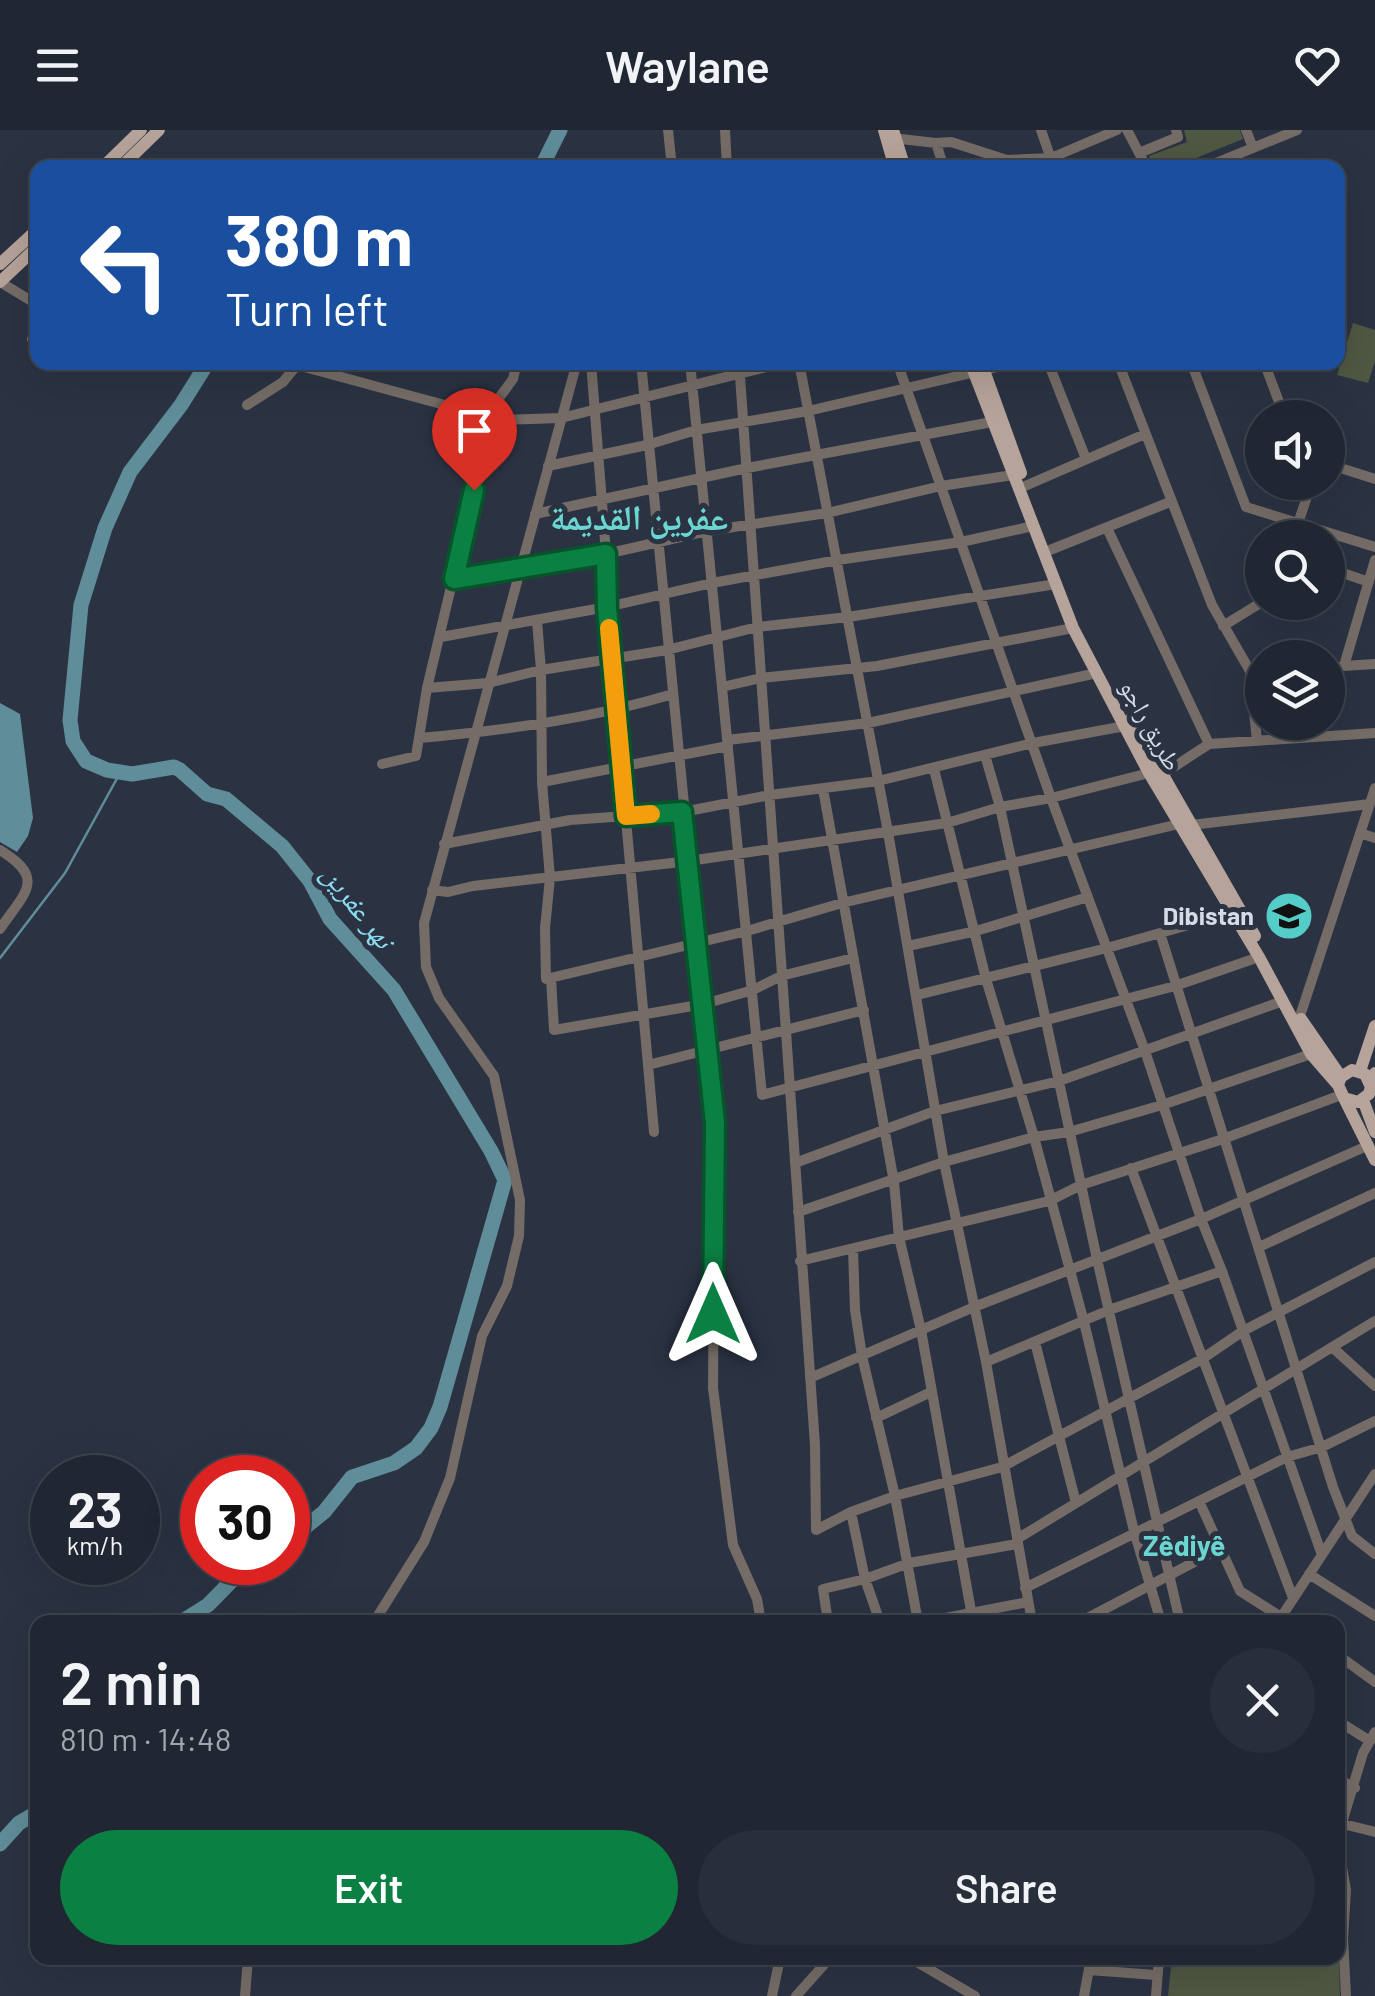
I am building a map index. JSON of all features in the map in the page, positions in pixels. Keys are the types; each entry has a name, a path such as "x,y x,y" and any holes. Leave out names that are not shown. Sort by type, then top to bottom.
{"main road":[{"path":"110,160 141,130"},
{"path":"128,160 159,130"},
{"path":"889,134 894,160"},
{"path":"889,134 901,160"},
{"path":"0,264 30,236"},
{"path":"0,282 30,254"},
{"name":"طريق راجو","path":"979,370 992,422 1073,628 1126,726 1300,1016 1375,1160"},
{"name":"طريق راجو","path":"979,370 1084,635 1156,774"},
{"name":"طريق راجو","path":"1185,824 1311,1054 1341,1089"},
{"path":"1375,1026 1363,1100 1375,1132"},
{"path":"1363,1100 1353,1102 1341,1089 1352,1070 1369,1077"}],"street":[{"path":"668,130 671,160"},
{"path":"725,130 727,160"},
{"path":"1041,130 1051,160"},
{"path":"1058,160 1117,130"},
{"path":"1127,130 1143,160"},
{"path":"1139,153 1178,137 1176,130"},
{"path":"1246,130 1253,148"},
{"path":"1224,160 1297,130"},
{"path":"889,134 936,144 950,142 1008,160"},
{"path":"936,144 941,160"},
{"path":"0,282 30,300"},
{"path":"247,406 283,382 293,370"},
{"path":"316,370 500,420 561,418 693,386 735,370"},
{"path":"382,764 416,756 427,688 474,490 488,459 486,416 516,370"},
{"path":"378,1615 424,1542 450,1478 482,1336 508,1286 519,1236 520,1200 494,1076 438,998 426,967 424,923 575,370"},
{"path":"592,370 607,608 654,1132"},
{"path":"642,370 715,1123 713,1388 733,1546 758,1600 760,1615"},
{"path":"691,370 762,1095 1175,986 1259,957"},
{"path":"740,370 810,1378 816,1530 895,1496 1002,1468 1058,1434 1202,1359 1243,1331 1375,1262"},
{"path":"800,370 1031,1615"},
{"path":"900,370 1322,1555"},
{"path":"548,466 696,430 808,411 971,370"},
{"path":"1051,370 1086,459"},
{"path":"1121,370 1212,605 1245,662"},
{"path":"1194,370 1246,506 1289,520"},
{"path":"1267,370 1278,400"},
{"path":"535,514 702,477 992,422"},
{"path":"1025,486 1145,434"},
{"path":"1345,469 1375,479"},
{"path":"454,579 606,554 707,531 1012,475"},
{"path":"1050,550 1170,502"},
{"path":"441,637 607,608 712,583 961,542 1033,526"},
{"path":"1108,528 1209,744"},
{"path":"1345,538 1375,547"},
{"path":"1345,662 1375,560"},
{"path":"1345,574 1368,582"},
{"path":"427,688 488,682 667,650 758,627 1056,584"},
{"path":"1224,626 1245,613"},
{"path":"537,620 542,782 550,878 545,928 546,979 961,875 1185,824 1370,804"},
{"path":"722,686 877,666 1073,628"},
{"path":"1345,666 1375,664"},
{"path":"542,782 677,757 765,734 868,723 1097,673"},
{"path":"420,738 616,712 673,694"},
{"path":"444,844 545,826 682,812 878,780 1126,726"},
{"path":"1345,735 1375,733"},
{"path":"432,890 448,892 595,869 689,861 947,823 1000,807 1156,774 1209,744 1256,740"},
{"path":"985,755 1000,807 1096,1259 1178,1615"},
{"path":"934,769 1000,1032 1034,1137 1159,1615"},
{"path":"1300,1016 1375,788"},
{"path":"823,789 894,1182 898,1237 920,1330 971,1615"},
{"path":"1360,834 1375,838"},
{"path":"0,850 22,864 28,878 25,892 0,928"},
{"path":"908,946 1024,918 1088,897"},
{"path":"917,996 1231,913"},
{"path":"1160,934 1277,1313 1352,1536 1375,1554"},
{"path":"551,978 554,1030 704,1004 753,990 781,976 852,958"},
{"path":"794,1164 935,1111 1058,1081 1283,1002"},
{"path":"648,1065 864,1010"},
{"path":"798,1212 944,1162 1162,1105 1311,1054"},
{"path":"800,1261 1049,1201 1081,1185 1224,1139 1341,1089"},
{"path":"810,1378 974,1307 1201,1220 1367,1146"},
{"path":"1131,1168 1294,1598"},
{"path":"1259,1247 1375,1193"},
{"path":"853,1249 855,1310 862,1356 920,1615"},
{"path":"986,1362 1109,1310 1222,1271"},
{"path":"827,1615 823,1589 909,1562 1017,1542 1375,1321"},
{"path":"1035,1342 1076,1503"},
{"path":"1332,1348 1375,1386"},
{"path":"876,1418 931,1392"},
{"path":"1025,1588 1287,1457 1322,1447 1375,1421"},
{"path":"1286,1615 1309,1574 1373,1482"},
{"path":"1199,1501 1240,1591 1274,1615"},
{"path":"851,1512 864,1579 877,1615"},
{"path":"1095,1615 1221,1548"},
{"path":"1309,1574 1375,1616"},
{"path":"982,1615 1028,1602"},
{"path":"1345,1660 1375,1682"},
{"path":"1345,1724 1373,1736 1345,1817"},
{"path":"1345,1783 1354,1788"},
{"path":"1345,1824 1375,1832"},
{"path":"245,1996 247,1965"},
{"path":"772,1996 779,1965"},
{"path":"796,1996 824,1965"},
{"path":"922,1965 975,1996"},
{"path":"1084,1996 1090,1965"},
{"path":"1096,1965 1156,1975"},
{"path":"1156,1996 1158,1965"},
{"path":"1344,1965 1346,1996"}],"shaded area":[{"path":"1184,130 1240,130 1243,139 1191,160 1151,160 1149,156 1187,142"},
{"path":"1353,323 1375,330 1375,361 1368,383 1337,375 1339,370 1345,370 1345,349"},
{"path":"0,703 20,714 33,818 28,836 17,852 0,842"},
{"path":"1171,1965 1339,1965 1340,1996 1168,1996"}],"waterway":[{"name":"نهر عفرين","path":"545,160 560,130"},
{"name":"نهر عفرين","path":"203,370 130,472 105,528 81,605 70,720 73,741 86,761 107,770 132,774 174,767 180,770 207,794 226,799 282,846 310,881 330,919 394,990 505,1180 431,1428 416,1448 394,1463 352,1477 310,1523"},
{"path":"0,958 65,873 120,773"},
{"name":"نهر عفرين","path":"192,1615 228,1585"},
{"name":"نهر عفرين","path":"0,1844 30,1817"}],"slow traffic":[{"path":"609,628 626,816 651,814"}],"place":[{"name":"Dibistan","path":"1289,916"}],"district":[{"name":"عفرين القديمة","path":"639,518"},
{"name":"Zêdiyê","path":"1184,1546"}],"route":[{"path":"474,490 454,579 606,554 607,608 626,816 682,812 715,1123 713,1314"}]}
